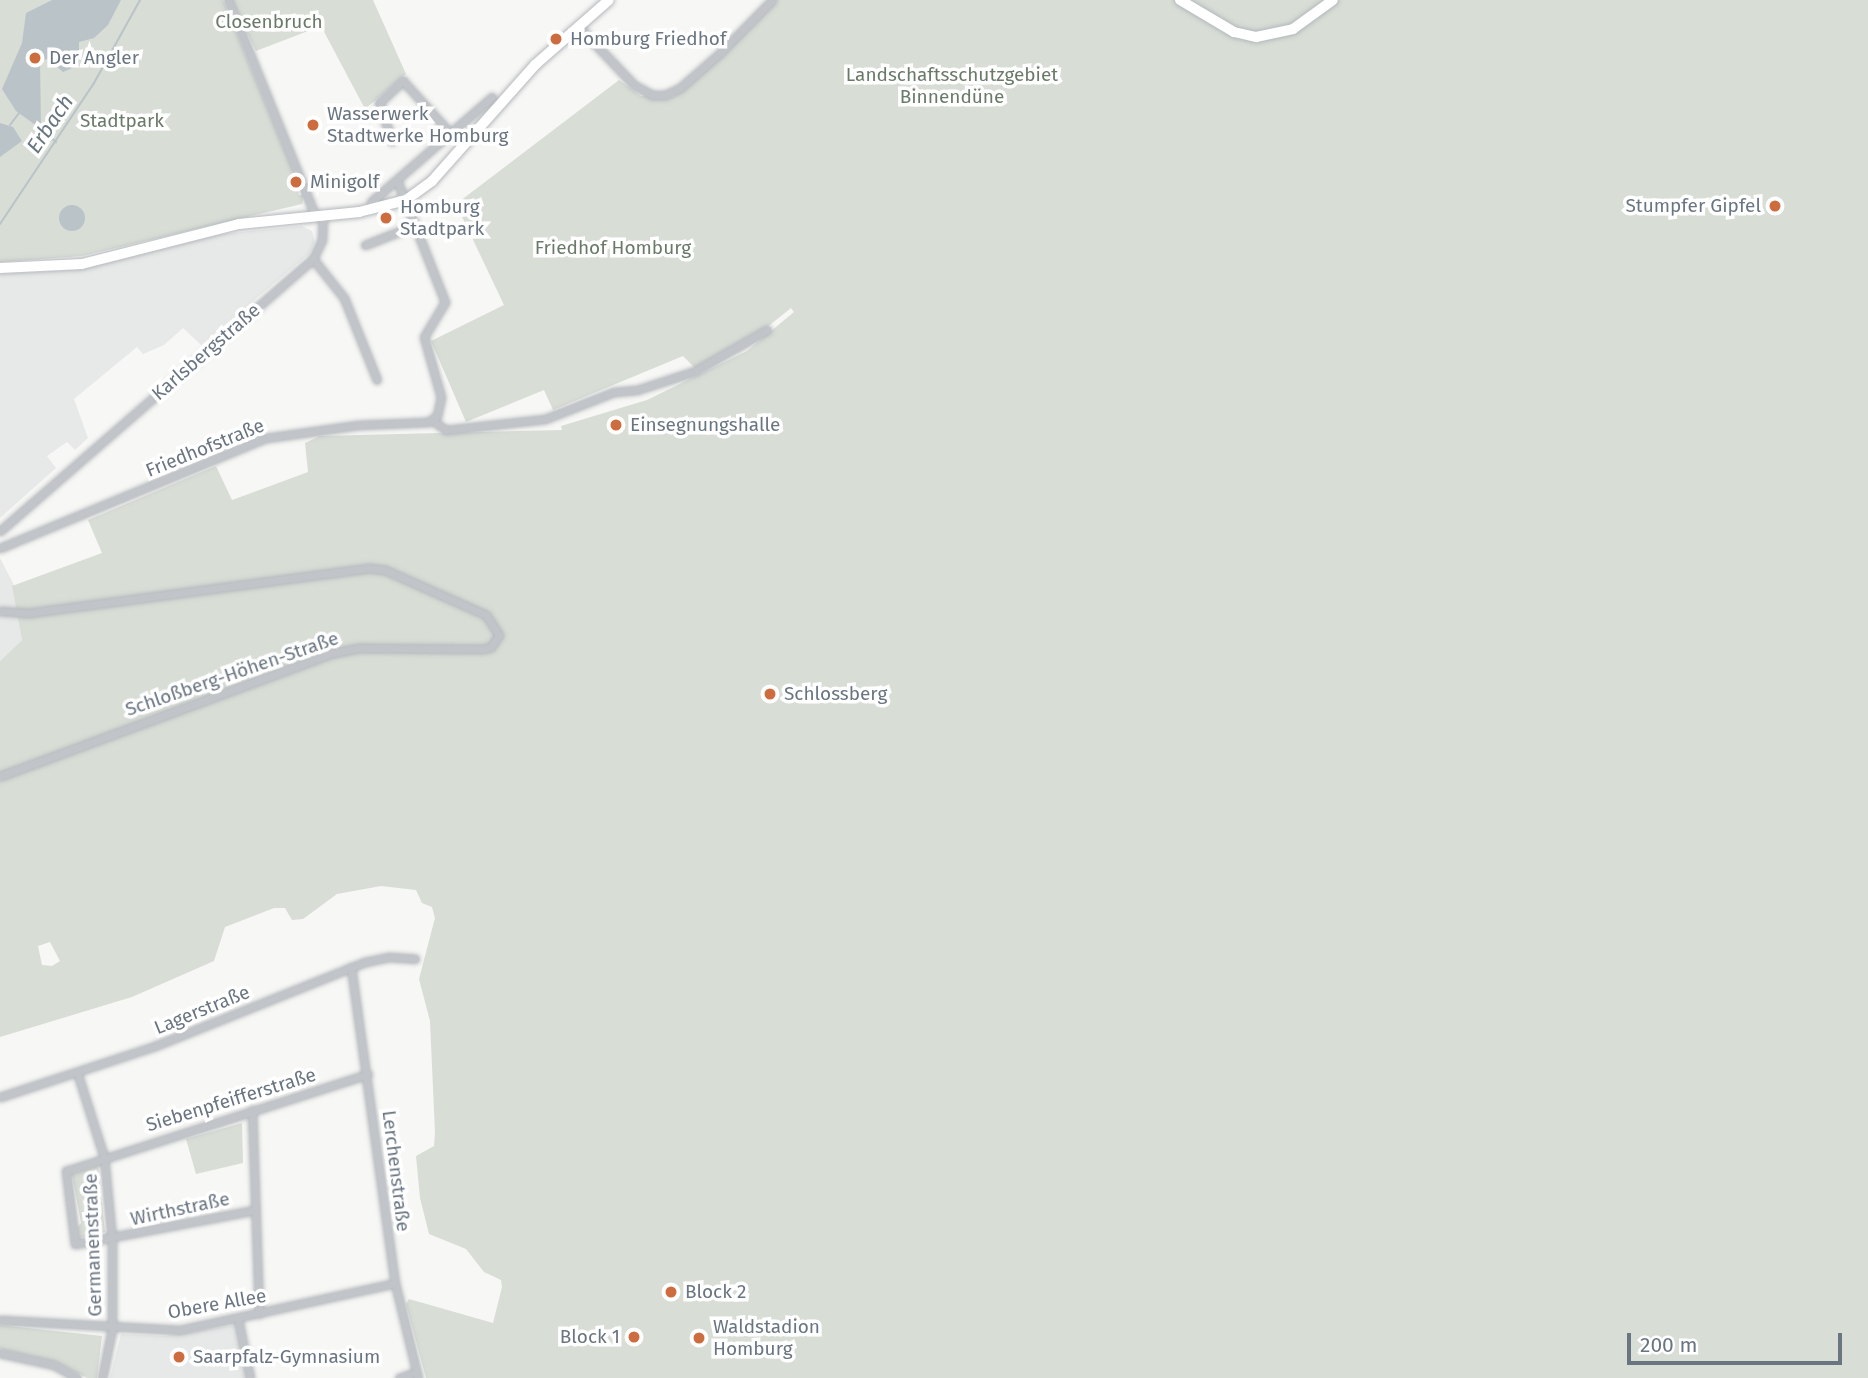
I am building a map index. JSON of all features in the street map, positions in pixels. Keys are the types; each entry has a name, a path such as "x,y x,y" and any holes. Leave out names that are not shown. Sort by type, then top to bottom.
{"main road":[{"path":"0,268 82,264 239,224 379,209 406,200 432,181 481,123 578,26 609,0"},
{"path":"1180,0 1234,32 1256,37 1293,29 1333,0"}],"street":[{"path":"229,0 319,215 322,240 313,259 344,298 377,380"},
{"path":"578,26 625,78 658,96 680,89 772,0"},
{"path":"392,141 379,103 402,81 451,134"},
{"path":"371,202 492,97"},
{"path":"472,115 481,123"},
{"path":"397,180 445,302 424,337 441,397 432,420"},
{"path":"365,245 415,225"},
{"name":"Karlsbergstraße","path":"0,531 313,259"},
{"name":"Friedhofstraße","path":"0,548 266,438 432,420 446,430 545,419 614,391 636,390 695,371 767,330"},
{"name":"Schloßberg-Höhen-Straße","path":"0,611 28,613 368,568 385,570 486,615 499,635 496,642 483,649 359,648 333,653 0,776"},
{"name":"Lagerstraße","path":"0,1097 155,1046 351,967 389,957 415,959"},
{"name":"Lerchenstraße","path":"351,967 395,1283 417,1375"},
{"name":"Germanenstraße","path":"77,1072 104,1157 112,1240 112,1329 102,1378"},
{"name":"Siebenpfeifferstraße","path":"112,1240 75,1244 71,1239 66,1171 368,1074"},
{"path":"251,1110 259,1314"},
{"name":"Wirthstraße","path":"112,1240 254,1209"},
{"name":"Obere Allee","path":"0,1320 112,1329 180,1329 238,1319 395,1283"},
{"path":"238,1319 250,1378"},
{"path":"0,1353 54,1365 77,1378"},
{"path":"398,1378 417,1375"}],"shaded area":[{"path":"52,0 121,0 108,25 94,38 79,42 79,65 63,72 48,59 40,61 41,129 16,111 2,89 22,43 26,13"},
{"path":"0,123 13,127 22,141 0,157"},
{"path":"72,205 81,209 85,218 81,227 72,231 63,227 59,218 63,209"},
{"path":"302,226 312,231 315,242 309,254 201,345 183,328 164,345 143,354 137,347 74,399 88,438 75,450 67,442 47,456 56,468 0,518 0,274 75,270 222,234"},
{"path":"0,558 14,585 22,640 0,661"},
{"name":"Saarpfalz-Gymnasium","path":"236,1325 247,1378 110,1378 121,1334 165,1336"}],"green space":[{"name":"Stadtpark","path":"0,0 223,0 292,168 299,195 304,195 302,204 82,256 0,262"},
{"name":"Closenbruch","path":"231,0 373,0 406,74 365,109 321,26 256,51"},
{"path":"776,0 1868,0 1868,1378 426,1378 406,1304 409,1299 493,1323 502,1287 501,1280 484,1272 466,1249 429,1234 420,1198 416,1156 434,1146 435,1133 430,1021 419,979 435,918 432,907 422,903 416,890 381,886 337,894 303,919 292,920 285,908 274,908 225,927 214,961 132,997 0,1037 0,661 22,640 12,586 102,553 88,520 216,466 232,500 308,472 305,443 320,436 562,430 561,426 647,400 747,351 794,312 791,308 756,336 695,368 683,356 553,410 544,390 466,422 431,341 504,305 456,204 619,80 641,96 673,97 723,56","holes":["50,942 60,961 52,966 42,965 38,946"]},
{"path":"242,1123 243,1163 196,1174 186,1139"},
{"path":"98,1165 105,1232 79,1238 77,1227 81,1223 72,1174"},
{"path":"0,1325 102,1336 97,1378 87,1378 56,1362 0,1349"}],"waterway":[{"name":"Erbach","path":"0,224 94,83 140,0"},
{"path":"10,125 19,113"},
{"path":"41,129 56,142"}],"place":[{"name":"Homburg Friedhof","path":"556,39"},
{"name":"Der Angler","path":"35,58"},
{"name":"Wasserwerk Stadtwerke Homburg","path":"313,125"},
{"name":"Minigolf","path":"296,182"},
{"name":"Stumpfer Gipfel","path":"1775,206"},
{"name":"Homburg Stadtpark","path":"386,218"},
{"name":"Einsegnungshalle","path":"616,425"},
{"name":"Schlossberg","path":"770,694"},
{"name":"Block 2","path":"671,1292"},
{"name":"Block 1","path":"634,1337"},
{"name":"Waldstadion Homburg","path":"699,1338"},
{"name":"Saarpfalz-Gymnasium","path":"179,1357"}],"park label":[{"name":"Landschaftsschutzgebiet Binnendüne","path":"952,86"},
{"name":"Friedhof Homburg","path":"613,248"}]}
